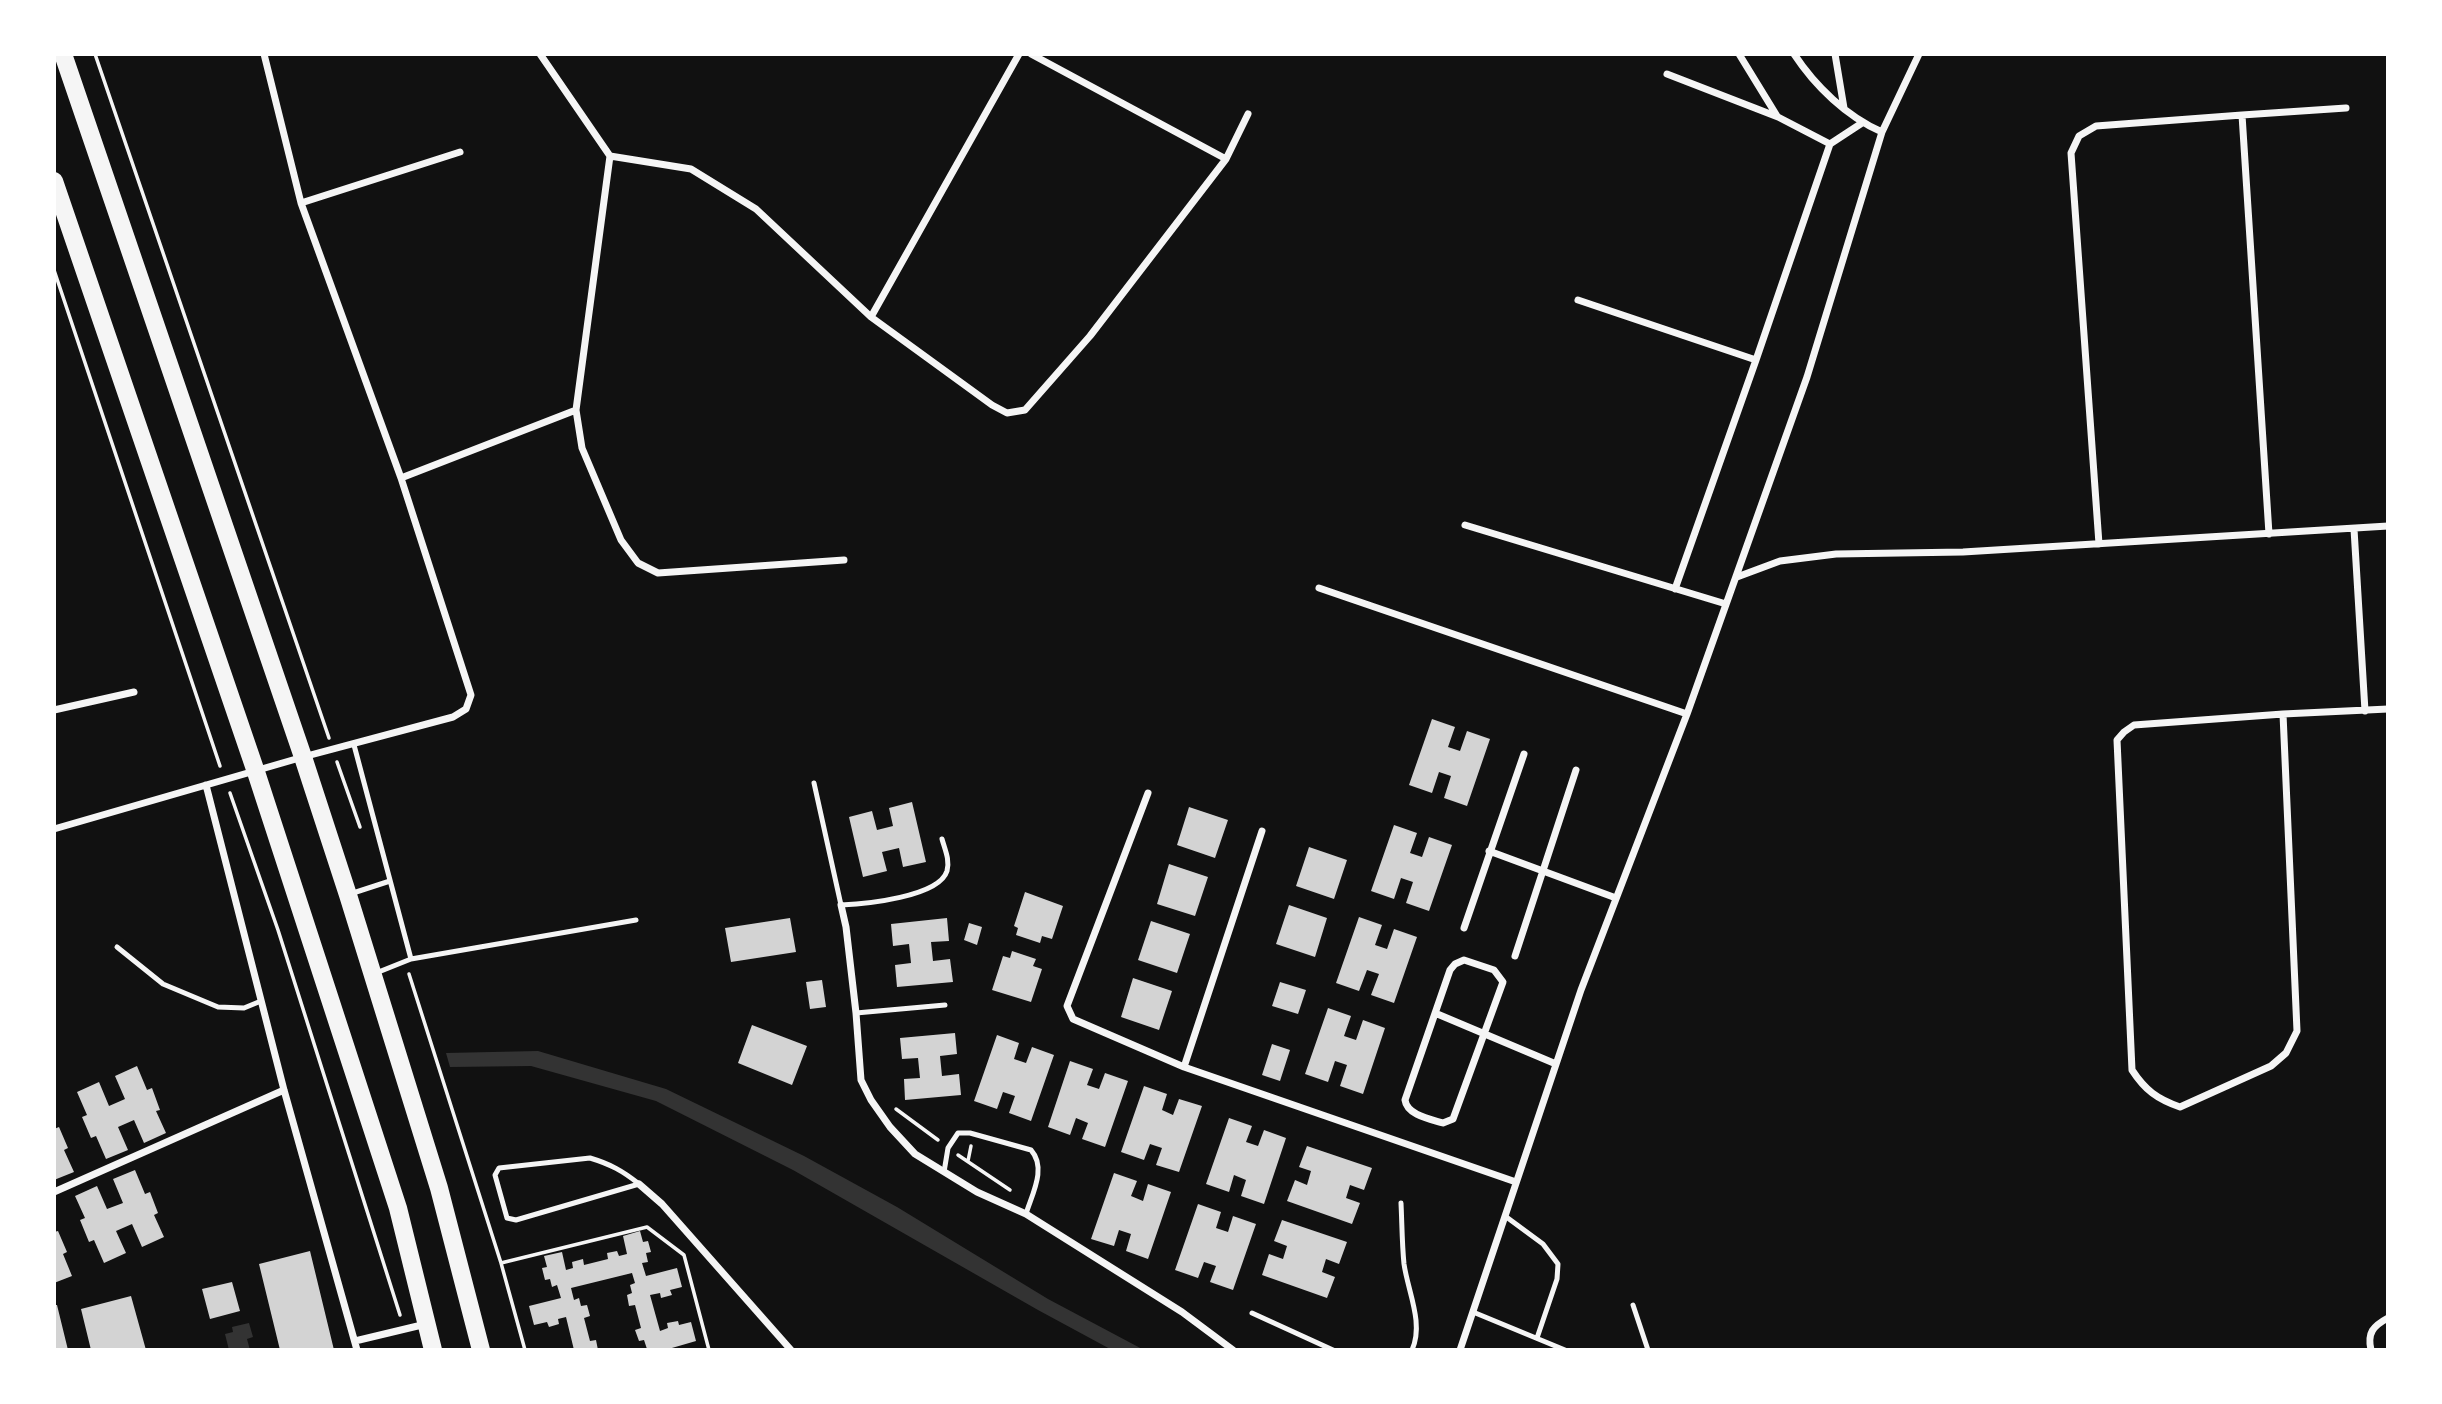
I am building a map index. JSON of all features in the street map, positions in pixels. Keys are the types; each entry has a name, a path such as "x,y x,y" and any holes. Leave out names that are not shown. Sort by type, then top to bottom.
{"main road":[{"path":"63,54 348,895 439,1188 481,1350"},
{"path":"54,181 256,772 398,1208 433,1350"}],"street":[{"path":"54,830 303,757 453,717 466,709 471,695 401,478 302,203 264,54"},
{"path":"540,54 610,156 576,410 582,449 621,540 638,563 658,573 844,560"},
{"path":"871,317 1019,54"},
{"path":"1031,54 1226,159"},
{"path":"1739,54 1778,117"},
{"path":"1794,54 1805,71 1844,108 1861,123 1882,132"},
{"path":"1835,54 1844,108"},
{"path":"1460,1350 1581,990 1687,714 1807,377 1882,132 1919,54"},
{"path":"1667,74 1778,117 1830,144"},
{"path":"2099,544 2071,153 2079,136 2096,126 2346,108"},
{"path":"610,156 691,169 756,209 871,317 992,405 1007,413 1025,410 1090,336 1226,159 1248,114"},
{"path":"2242,115 2269,534"},
{"path":"1675,589 1830,144 1861,123"},
{"path":"302,203 460,152"},
{"path":"1578,300 1756,360"},
{"path":"401,478 576,410"},
{"path":"1465,526 1726,604"},
{"path":"1737,578 1780,561 1836,554 1963,552 2388,526"},
{"path":"2354,530 2365,711"},
{"path":"1319,588 1687,714"},
{"path":"54,710 134,692"},
{"path":"2283,714 2297,1031 2286,1053 2271,1066 2180,1107 2160,1100 2143,1087 2132,1070 2117,740 2134,725 2283,714 2388,709"},
{"path":"1464,928 1524,754"},
{"path":"1515,956 1576,770"},
{"path":"206,785 284,1090 357,1350"},
{"path":"1148,793 1067,1006 1073,1019 1184,1067 1516,1182"},
{"path":"1184,1067 1262,831"},
{"path":"1489,851 1616,898"},
{"path":"841,905 856,1013 861,1080 890,1127 915,1154 977,1192 1026,1214 1182,1311 1233,1350"},
{"path":"1464,960 1494,971 1503,982 1484,1034 1453,1119 1443,1123 1411,1111 1406,1106 1405,1100 1450,970 1464,960"},
{"path":"1435,1013 1556,1064"},
{"path":"54,1192 284,1090"},
{"path":"639,1184 662,1204 791,1350"},
{"path":"2371,1350 2368,1338 2375,1325 2388,1318"},
{"path":"355,1341 426,1324"}],"lane":[{"path":"354,745 408,960"},
{"path":"814,783 841,905 919,893 939,884 946,872 948,861 942,839"},
{"path":"348,895 390,881"},
{"path":"373,974 408,960 636,920"},
{"path":"117,947 163,984 218,1007 244,1007 261,1001"},
{"path":"856,1013 945,1005"},
{"path":"944,1172 948,1148 958,1133 964,1132 1031,1150 1036,1156 1038,1176 1026,1214"},
{"path":"590,1158 624,1171 639,1184 511,1220 504,1213 495,1175 499,1168 506,1166 590,1158"},
{"path":"1401,1203 1404,1265 1416,1318 1416,1338 1412,1350"},
{"path":"1505,1216 1543,1244 1558,1264 1557,1279 1536,1338"},
{"path":"1633,1305 1648,1350"},
{"path":"1473,1312 1565,1350"},
{"path":"1252,1313 1333,1350"}],"path":[{"path":"95,54 363,836"},
{"path":"54,270 278,930 404,1329"},
{"path":"408,960 525,1350"},
{"path":"890,1100 897,1110 948,1148 1030,1202"},
{"path":"968,1161 972,1143"},
{"path":"501,1263 647,1227 684,1255 709,1350"}],"shaded area":[{"path":"538,1051 666,1089 804,1156 897,1207 1048,1299 1144,1350 1112,1350 793,1170 656,1101 531,1066 450,1067 446,1053"},
{"path":"249,1323 253,1337 247,1339 250,1350 229,1350 225,1334 233,1332 232,1327"}],"building":[{"path":"1432,719 1455,727 1448,747 1460,751 1467,731 1490,739 1467,806 1444,798 1451,776 1439,772 1432,793 1409,785"},
{"path":"912,802 926,862 903,867 899,848 882,852 887,871 863,877 849,817 872,811 877,830 893,826 889,808"},
{"path":"1189,807 1228,820 1215,858 1177,845"},
{"path":"1394,825 1417,833 1410,853 1422,857 1429,837 1452,845 1429,911 1406,903 1413,882 1401,878 1394,899 1371,891"},
{"path":"1309,847 1347,860 1334,899 1296,886"},
{"path":"1169,864 1208,877 1195,916 1157,904"},
{"path":"1025,892 1063,906 1052,939 1042,936 1040,943 1016,935 1018,928 1014,926"},
{"path":"1289,905 1327,918 1315,957 1276,944"},
{"path":"1359,917 1382,925 1375,945 1387,949 1394,929 1417,937 1394,1003 1371,995 1379,974 1367,970 1359,991 1336,983"},
{"path":"790,918 796,952 731,962 725,928"},
{"path":"947,918 949,941 931,942 933,961 950,959 953,982 897,987 895,965 911,963 909,944 893,946 891,924"},
{"path":"1151,921 1190,934 1177,973 1138,960"},
{"path":"969,923 982,927 977,945 964,940"},
{"path":"1012,951 1036,959 1033,966 1042,969 1031,1002 992,990 1003,956 1010,958"},
{"path":"1133,978 1172,991 1159,1030 1121,1017"},
{"path":"822,980 826,1007 810,1009 806,982"},
{"path":"1280,982 1306,990 1298,1014 1272,1006"},
{"path":"1328,1008 1351,1016 1344,1036 1356,1040 1363,1020 1385,1028 1363,1094 1340,1086 1347,1065 1335,1061 1328,1082 1305,1074"},
{"path":"752,1025 807,1046 792,1085 738,1063"},
{"path":"955,1033 957,1054 940,1056 942,1076 959,1074 961,1095 905,1100 904,1079 920,1078 918,1058 902,1059 900,1038"},
{"path":"997,1035 1019,1043 1014,1059 1026,1063 1032,1047 1054,1055 1031,1121 1009,1113 1015,1096 1003,1092 997,1109 974,1101"},
{"path":"1272,1044 1290,1050 1280,1081 1262,1075"},
{"path":"1070,1061 1093,1069 1087,1085 1099,1089 1105,1073 1128,1081 1105,1147 1082,1139 1088,1123 1076,1118 1070,1135 1048,1127"},
{"path":"137,1066 147,1090 152,1088 160,1110 156,1111 166,1133 144,1143 134,1120 118,1127 128,1150 106,1159 96,1136 91,1138 82,1117 87,1115 77,1092 99,1082 109,1106 125,1099 115,1076"},
{"path":"1144,1086 1167,1094 1162,1110 1173,1115 1179,1099 1202,1106 1179,1172 1156,1165 1162,1148 1150,1144 1144,1160 1121,1152"},
{"path":"1229,1118 1252,1126 1246,1142 1258,1146 1264,1130 1286,1138 1264,1204 1241,1196 1246,1180 1234,1175 1229,1192 1206,1184"},
{"path":"59,1127 68,1148 64,1150 74,1172 54,1180 54,1129"},
{"path":"1307,1146 1372,1168 1364,1190 1350,1185 1346,1198 1360,1203 1352,1224 1287,1201 1295,1180 1307,1185 1311,1171 1299,1167"},
{"path":"135,1170 145,1194 150,1192 158,1213 154,1215 164,1237 142,1247 132,1224 116,1231 126,1253 104,1263 94,1240 89,1242 80,1220 85,1218 75,1196 97,1186 107,1209 123,1203 113,1179"},
{"path":"1114,1173 1137,1181 1131,1196 1143,1201 1148,1184 1171,1192 1148,1259 1126,1251 1131,1234 1119,1230 1114,1246 1091,1239"},
{"path":"1198,1204 1221,1212 1216,1228 1228,1232 1233,1216 1256,1224 1233,1290 1210,1282 1216,1266 1204,1262 1198,1278 1175,1270"},
{"path":"1282,1220 1347,1242 1339,1264 1326,1259 1322,1272 1335,1277 1327,1298 1262,1275 1269,1254 1283,1259 1287,1246 1274,1241"},
{"path":"58,1231 67,1252 63,1254 72,1276 54,1283 54,1232"},
{"path":"640,1231 643,1242 648,1241 651,1252 646,1253 648,1262 642,1263 646,1276 677,1268 682,1287 670,1290 672,1295 661,1298 660,1293 650,1295 660,1331 668,1328 667,1323 678,1321 679,1325 691,1322 696,1341 665,1350 647,1349 644,1340 639,1341 635,1330 641,1328 635,1305 629,1306 627,1295 632,1293 630,1285 635,1283 632,1273 571,1288 574,1300 579,1298 581,1306 587,1305 590,1316 584,1318 590,1341 596,1340 598,1350 574,1350 566,1317 558,1319 559,1324 549,1327 547,1322 534,1325 529,1306 561,1298 557,1285 552,1287 550,1279 545,1280 542,1268 547,1267 544,1256 562,1252 566,1270 573,1268 572,1262 583,1259 584,1265 608,1259 607,1253 617,1251 619,1256 627,1254 623,1236"},
{"path":"310,1251 334,1350 280,1350 259,1264"},
{"path":"232,1282 240,1311 210,1319 202,1289"},
{"path":"131,1296 146,1350 91,1350 81,1309"},
{"path":"54,1305 57,1305 68,1350 54,1350"}]}
